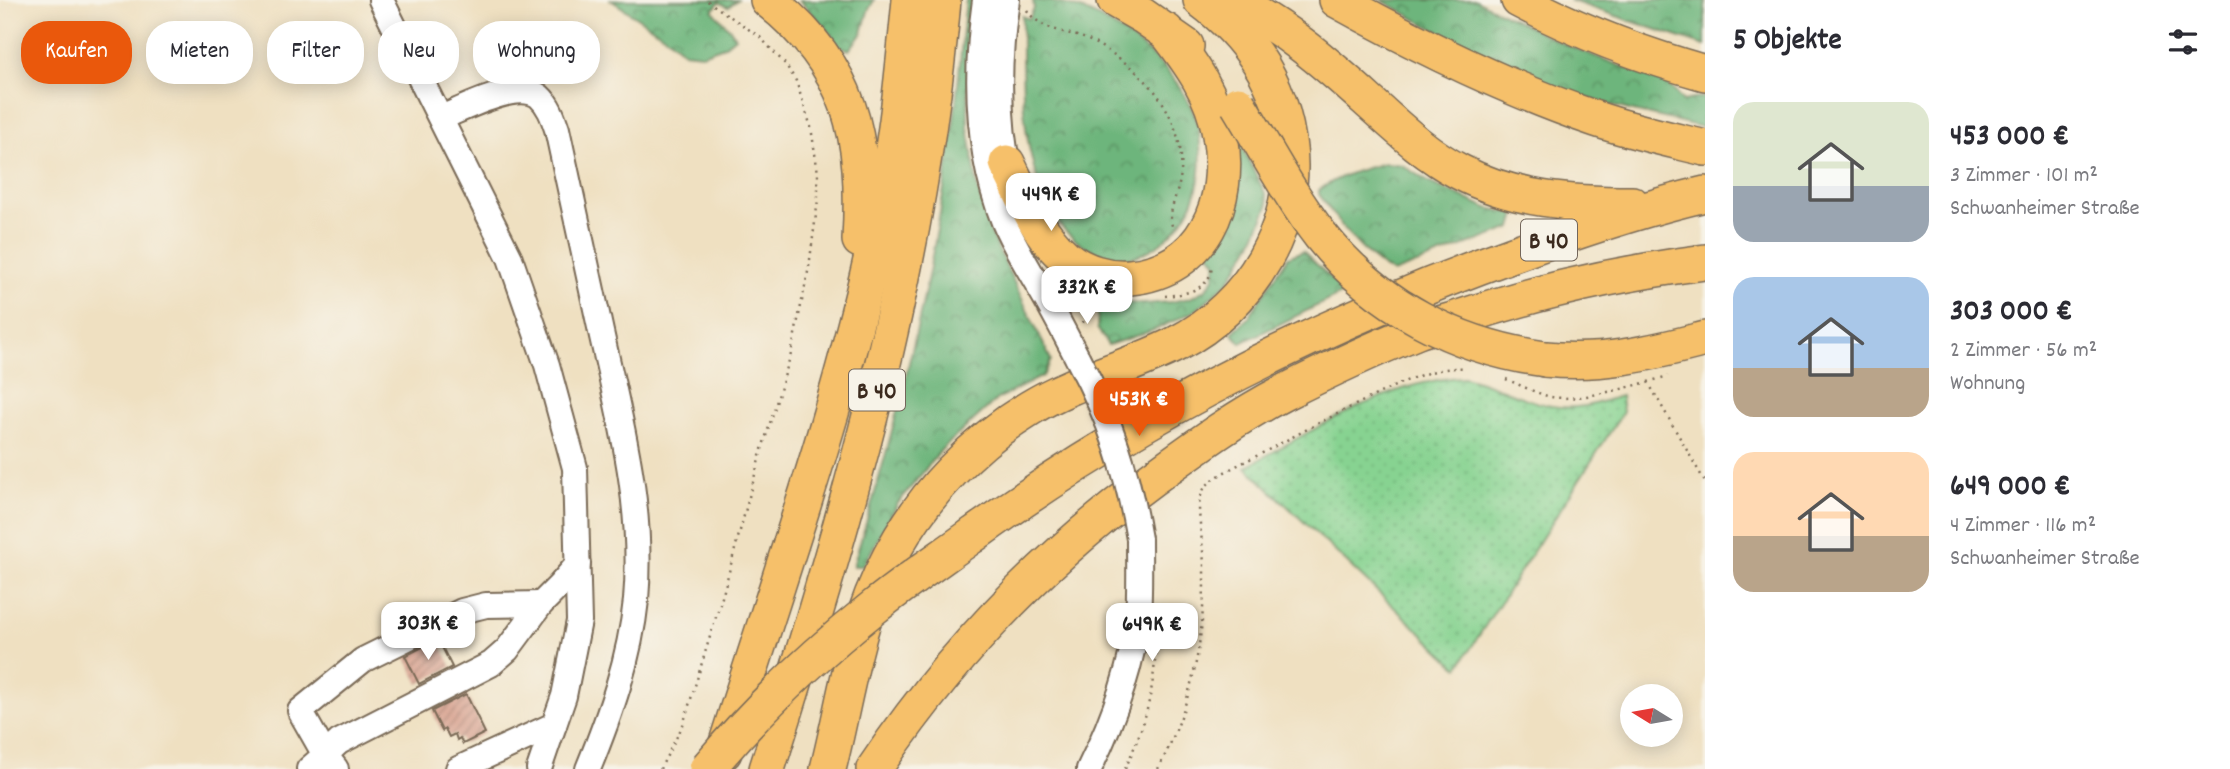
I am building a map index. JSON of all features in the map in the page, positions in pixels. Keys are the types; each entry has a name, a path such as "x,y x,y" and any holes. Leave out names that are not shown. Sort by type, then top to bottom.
{"highway":[{"path":"768,0 797,25 822,55 843,92 856,134 860,166 859,243 840,378"},
{"name":"B 40","path":"719,769 840,378 869,268 887,187 910,0"},
{"name":"B 40","path":"767,769 807,644 880,380 916,199 940,40 943,0"},
{"path":"1115,0 1166,32 1201,59 1238,104 1301,208 1321,235 1343,261 1370,286 1404,310 1462,339 1517,355 1563,361 1613,359 1653,353 1705,339"},
{"path":"828,769 866,613 888,560 934,491 981,443 1030,408 1178,343 1200,329 1240,293 1270,251 1278,233 1287,195 1290,159 1283,117 1270,80 1252,48 1201,0"},
{"path":"1229,0 1304,46 1412,139 1462,173 1499,188 1538,198 1582,203 1660,204 1705,194"},
{"path":"1336,0 1439,55 1502,83 1596,119 1644,134 1705,148"},
{"path":"1519,0 1551,17 1705,73"},
{"path":"1007,163 1048,240 1077,266 1119,278 1154,274 1182,259 1212,223 1220,191 1222,147 1217,122 1199,77 1166,32"},
{"name":"B 40","path":"707,769 752,719 875,606 1023,499 1143,423 1263,358 1439,280 1660,204"},
{"name":"B 40","path":"874,769 950,667 1023,587 1117,503 1184,454 1243,416 1282,394 1414,332 1491,306 1579,285 1705,262"}],"street":[{"path":"381,0 510,258 547,365 575,468 579,621 564,696 539,769"},
{"path":"985,0 979,84 984,143 991,183 1004,222 1094,389 1118,445 1133,501 1139,539 1139,597 1131,654 1112,718 1089,769"},
{"path":"1016,2 1003,36 1001,98 1007,163 1013,189 1055,314"},
{"path":"441,118 504,94 521,91 537,94 552,114 557,129 630,458 638,540 635,603 625,660 612,707 588,769"},
{"path":"323,764 339,742 491,664 507,650 541,604 578,564"},
{"path":"323,764 300,711 363,660 462,611 486,605 541,604"},
{"path":"458,769 554,725"}],"path":[{"path":"660,769 683,725 791,354 809,267 818,200 818,173 811,127 796,81 760,37 706,0"},
{"path":"1016,2 1033,18 1055,30 1088,40 1120,60 1148,83 1159,97 1172,122 1179,146 1180,178 1170,219 1176,234"},
{"path":"1158,769 1178,726 1198,658 1203,621 1204,568 1199,505 1207,485 1322,420 1398,384 1433,371 1450,368 1471,369"},
{"path":"1503,378 1548,397 1566,398 1670,376"},
{"path":"1648,382 1705,482"}],"green space":[{"path":"611,0 737,0 728,7 719,2 713,11 735,37 724,46 702,54 684,52 668,38"},
{"path":"799,0 874,0 862,33 849,50 838,45"},
{"path":"966,0 975,0 968,77 968,127 978,190 992,236 1051,360 1043,376 997,399 941,450 898,503 863,566 853,566 884,462 923,303 943,197"},
{"path":"1033,0 1080,9 1122,32 1147,51 1178,84 1194,114 1199,130 1201,161 1197,190 1186,215 1177,227 1155,247 1143,253 1120,259 1088,248 1066,231 1046,203 1028,143 1023,101 1022,16 1029,19 1034,8"},
{"path":"1381,0 1476,0 1564,44 1669,85 1683,101 1705,97 1705,128 1610,105 1554,87 1488,57"},
{"path":"1569,0 1705,0 1705,46"},
{"path":"1233,143 1240,143 1266,195 1268,206 1252,243 1228,282 1195,311 1154,330 1108,345 1097,328 1098,311 1110,302 1144,304 1190,298 1206,289 1214,278 1216,261 1209,253"},
{"path":"1385,163 1402,165 1430,183 1487,208 1516,214 1512,228 1393,273 1361,248 1319,194 1319,190 1342,177"},
{"path":"1303,251 1345,292 1241,343 1232,333 1248,318 1288,257"},
{"path":"1464,377 1553,406 1584,406 1621,396 1623,412 1458,668 1246,467 1324,424 1379,398 1436,380"}],"building":[{"path":"423,608 425,613 391,629 389,625"},
{"path":"438,639 452,667 419,684 405,656"},
{"path":"466,694 485,733 463,744 460,738 457,740 455,734 449,737 445,729 442,731 432,711"}]}
